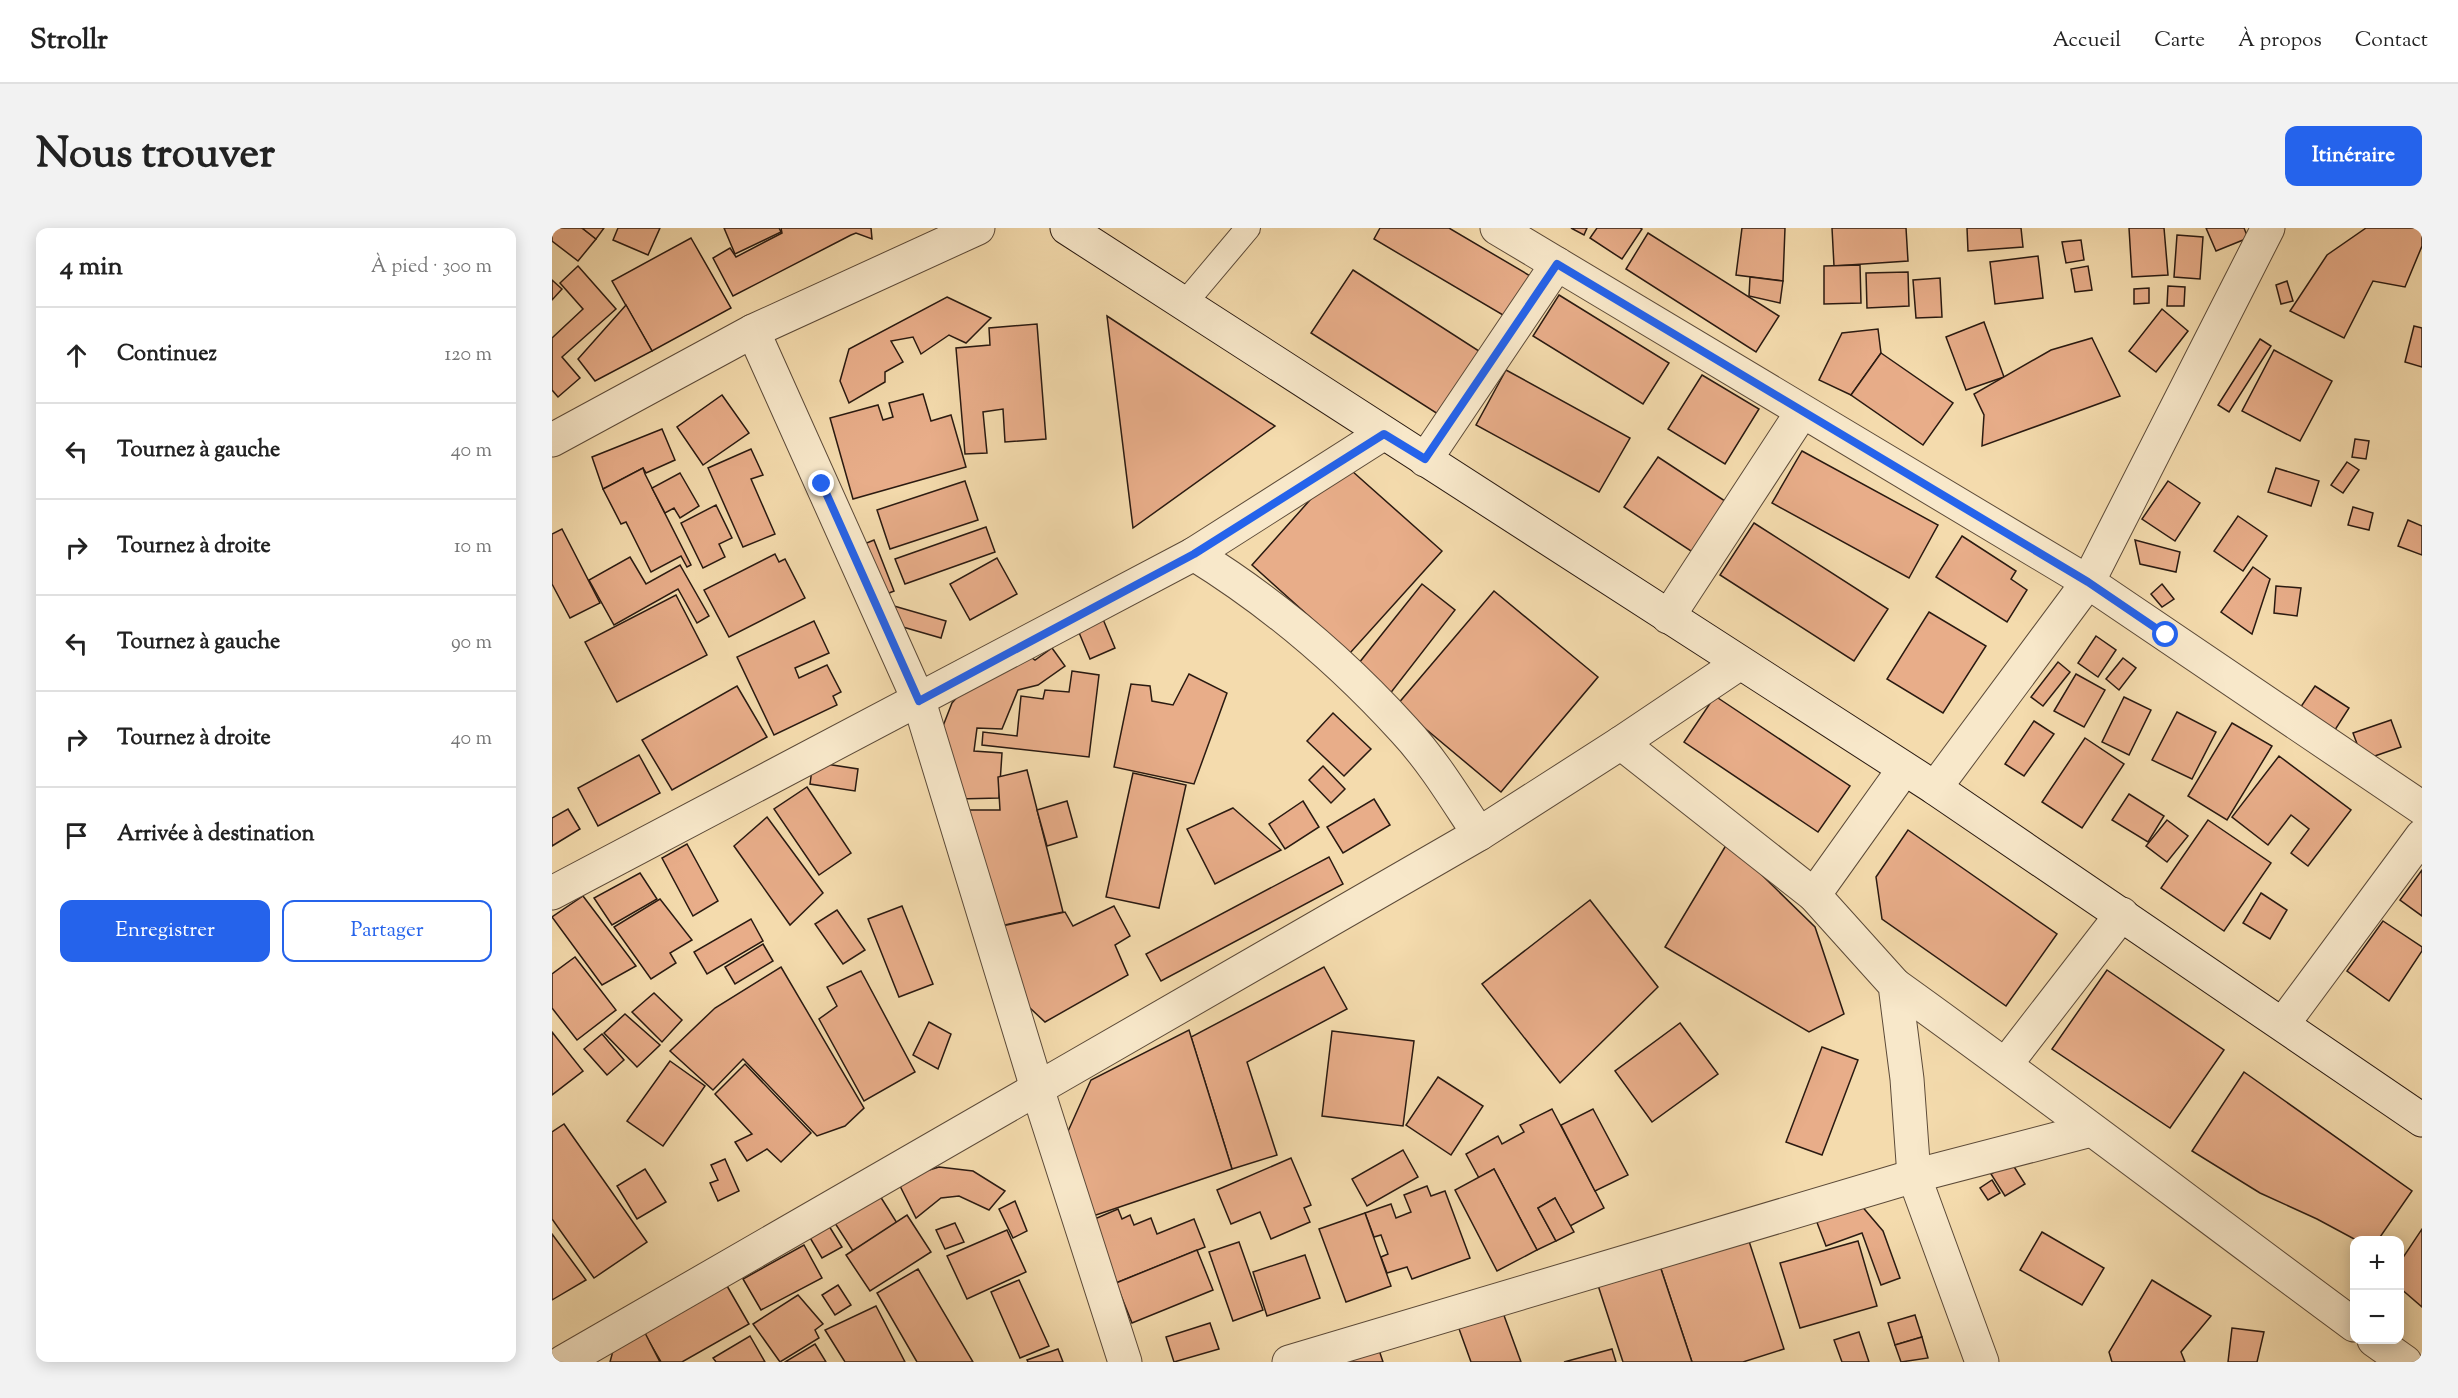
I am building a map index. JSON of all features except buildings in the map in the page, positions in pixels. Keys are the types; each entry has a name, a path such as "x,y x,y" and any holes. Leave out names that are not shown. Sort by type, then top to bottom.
{"street":[{"path":"552,440 753,331 978,228"},
{"path":"1067,228 1935,788 2422,1120"},
{"path":"1497,228 2088,582 2422,808"},
{"path":"1935,788 2088,582 2268,228"},
{"path":"1425,459 1557,264"},
{"path":"753,331 919,701 1037,1088 1125,1362"},
{"path":"1668,617 1802,412"},
{"path":"552,893 1194,554 1384,434"},
{"path":"1194,554 1257,597 1358,684 1405,730 1440,775 1479,834"},
{"path":"563,1362 1479,834 1740,663"},
{"path":"1621,743 1814,895 1895,985 2006,1064 2091,1130 2350,1321"},
{"path":"1814,895 1904,768"},
{"path":"2283,1024 2422,836"},
{"path":"2006,1064 2122,914"},
{"path":"1895,985 1907,1079 1914,1176 1982,1362"},
{"path":"1288,1362 1914,1176 2091,1130"},
{"path":"2380,1344 2405,1362"}],"lane":[{"path":"1184,304 1248,228"}],"route":[{"path":"822,484 919,701 1194,554 1384,434 1425,459 1557,264 2088,582 2166,635"}]}
